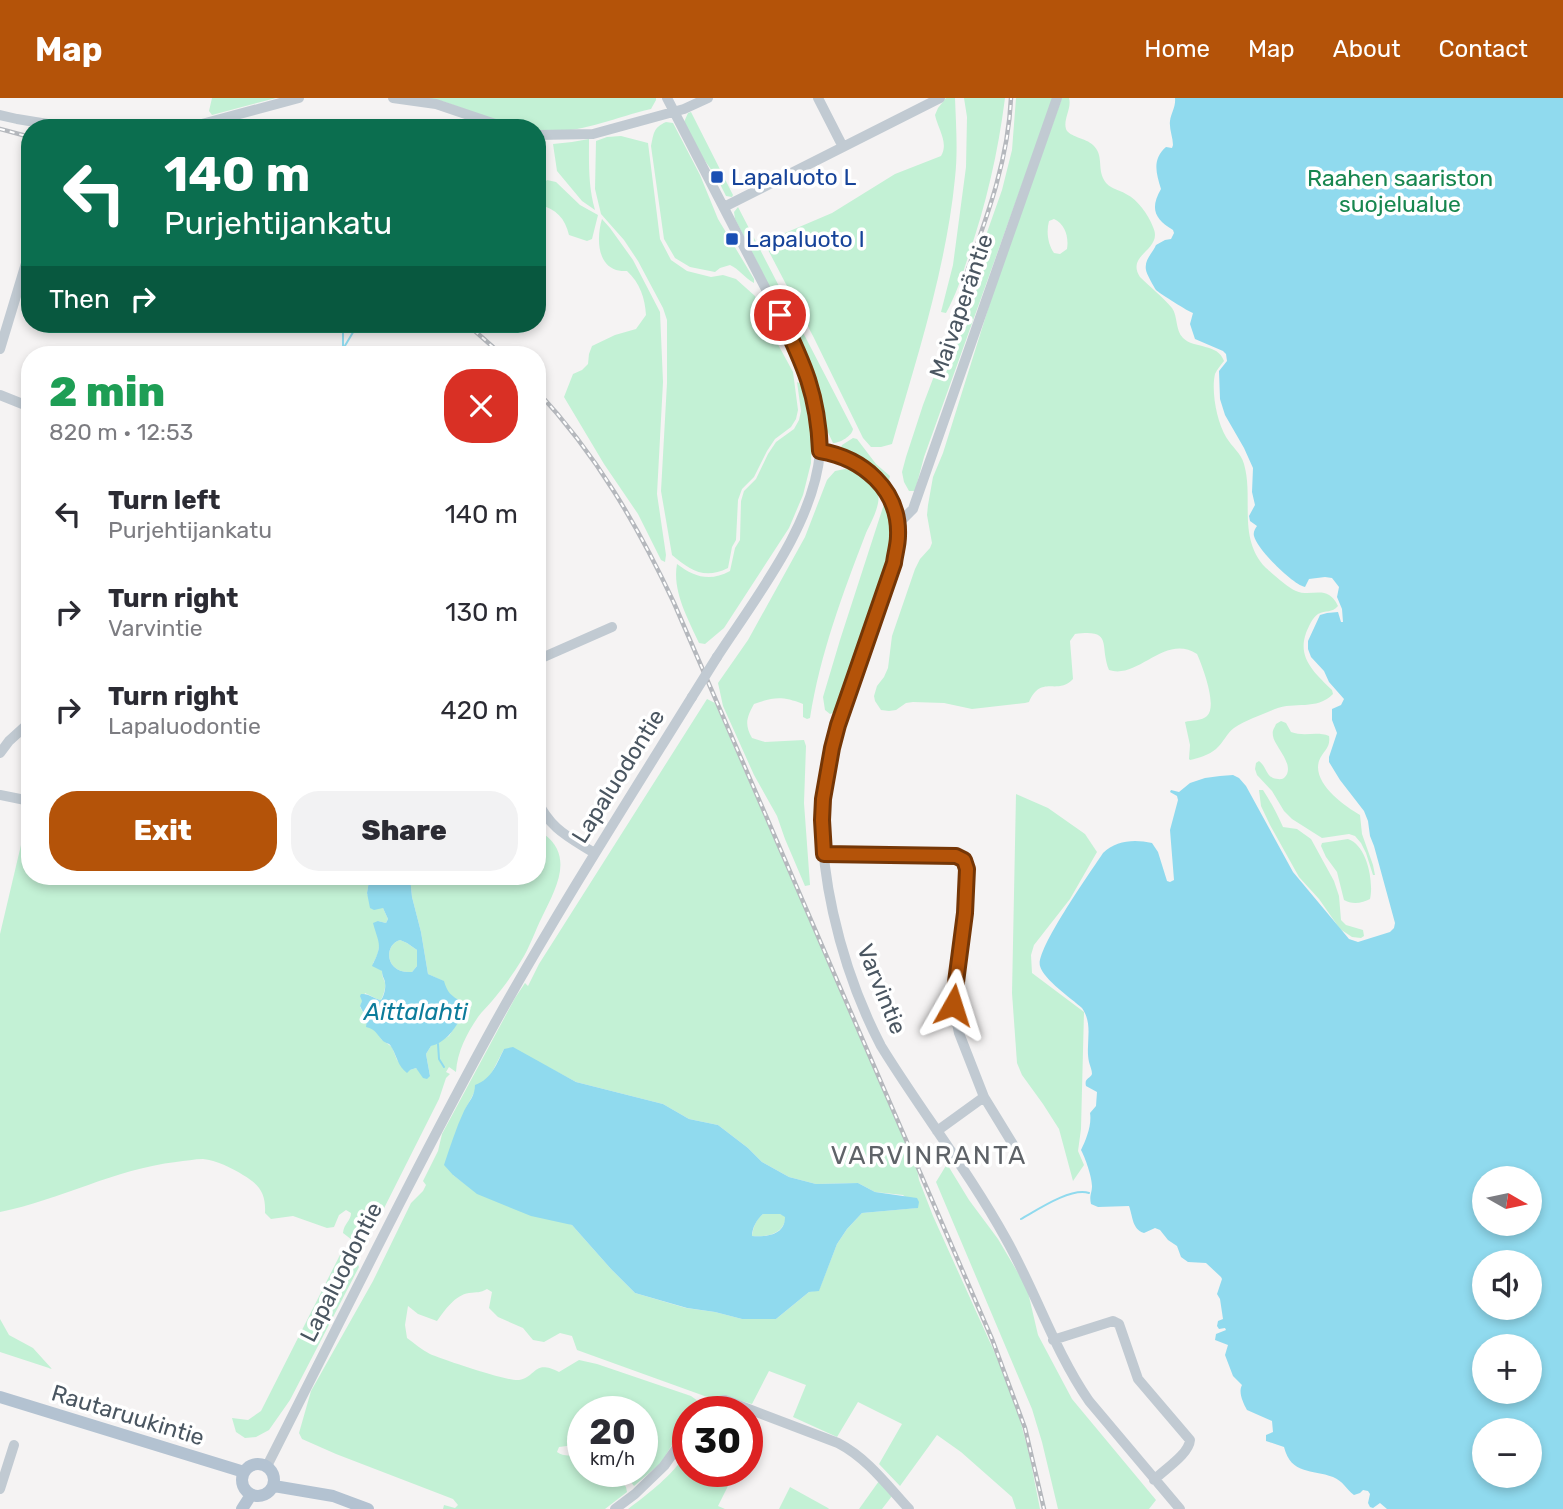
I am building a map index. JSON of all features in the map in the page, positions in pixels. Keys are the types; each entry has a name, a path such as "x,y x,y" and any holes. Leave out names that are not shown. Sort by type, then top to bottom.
{"main road":[{"name":"Rautaruukintie","path":"0,1397 244,1472"},
{"path":"252,1465 267,1466 274,1475 274,1486 262,1497 251,1496 243,1488 244,1472 252,1465"},
{"path":"274,1486 332,1496 368,1509"},
{"path":"242,1509 251,1496"}],"street":[{"path":"221,119 299,98"},
{"path":"393,98 436,104 480,119"},
{"name":"Lapaluodontie","path":"267,1466 462,1084 594,853 778,563 812,491 820,451 817,415 808,376 780,315 667,98"},
{"path":"546,135 593,134 690,107 708,98"},
{"path":"818,98 843,148"},
{"path":"724,207 939,98"},
{"name":"Maivaperäntie","path":"897,520 903,519 913,509 1057,98"},
{"path":"0,114 21,120"},
{"path":"0,349 21,280"},
{"path":"0,395 21,403"},
{"name":"Varvintie","path":"820,451 843,456 875,477 890,498 897,520 898,536 894,563 838,725 826,774 822,820 824,854 840,939 862,1006 881,1046 1010,1245 1077,1384 1088,1401 1180,1509"},
{"path":"546,656 612,627"},
{"path":"0,753 21,730"},
{"path":"0,794 21,800"},
{"path":"546,816 556,828 594,853"},
{"path":"824,854 956,856 965,862 967,902 953,1005 961,1040 984,1097 1020,1156"},
{"path":"937,1131 984,1097"},
{"path":"1054,1340 1113,1321 1119,1324 1138,1379 1190,1440 1187,1450 1154,1480"},
{"path":"763,1415 851,1450 869,1465 909,1509"},
{"path":"0,1489 14,1445"},
{"path":"615,1509 635,1494 672,1455"}],"green space":[{"path":"212,98 276,98 212,115 209,111"},
{"path":"427,98 656,98 651,109 581,128 552,132 546,132 546,119 491,119"},
{"path":"946,98 955,98 956,158 951,212 938,279 892,444 871,447 863,438 764,242 832,213 895,174 941,156 944,146 935,115"},
{"path":"964,98 1005,98 986,198 958,285 946,313 941,312 953,265 966,167 967,117"},
{"path":"1016,98 1053,98 924,457 915,491 909,491 902,472 906,457 1002,190 1012,150"},
{"path":"1062,98 1069,98 1066,129 1093,145 1098,153 1106,183 1135,200 1153,227 1154,241 1137,263 1140,277 1172,308 1183,338 1217,351 1224,361 1215,374 1216,407 1223,431 1244,464 1249,531 1257,556 1266,568 1293,589 1302,593 1324,593 1334,599 1338,606 1312,620 1304,642 1309,664 1333,694 1320,702 1275,709 1249,720 1232,730 1213,751 1190,760 1185,722 1205,718 1211,704 1208,685 1197,654 1185,649 1174,649 1130,669 1109,670 1103,641 1095,634 1087,633 1075,634 1070,641 1073,679 1061,686 1039,689 1029,702 972,709 944,703 913,702 896,710 881,710 874,696 888,668 892,636 915,569 932,543 927,515 933,477 999,274","holes":["1049,221 1058,221 1067,240 1067,249 1060,254 1054,253 1048,234"]},
{"path":"691,112 732,197 726,196 684,122"},
{"path":"666,122 673,123 700,175 718,219 754,283 730,265 715,272 690,267 675,258 664,239 651,146 656,129"},
{"path":"621,136 648,143 660,239 671,260 687,271 736,279 755,296 762,315 793,372 798,410 796,419 791,427 775,439 754,477 742,489 738,500 736,540 728,568 719,572 698,572 672,555 661,491 667,383 667,320 638,261 601,214 595,189 596,141"},
{"path":"589,139 590,183 595,210 582,201 557,171 553,144"},
{"path":"546,181 556,182 580,205 598,215 592,239 587,241 569,235 559,215 546,207"},
{"path":"738,207 853,429 842,440 833,443 824,424 820,394 810,366 735,219 734,212"},
{"path":"602,219 633,260 660,312 663,382 657,494 665,562 661,560 638,514 564,397 573,374 588,364 592,346 636,329 646,315 643,297 635,281 627,271 609,266 601,255 599,233"},
{"path":"797,382 803,385 812,423 811,463 803,495 789,528 724,628 705,644 699,643 679,595 677,564 690,572 709,577 730,571 735,548 740,540 741,501 744,491 756,479 776,442 794,429 799,420 801,411"},
{"path":"853,438 857,439 876,464 890,476 888,484 841,447"},
{"path":"856,470 869,480 877,490 879,498 833,624 810,718 803,717 803,704 778,698 754,704 747,721 752,738 765,742 804,740 804,803 810,885 805,886 777,816 754,775 723,706 718,683 748,640 805,537 827,480 835,471"},
{"path":"885,501 891,525 891,550 842,700 835,712 830,714 825,710 823,697"},
{"path":"707,699 715,703 917,1168 933,1216 1012,1391 1029,1453 1040,1509 1016,1509 1012,1497 961,1452 937,1435 900,1486 879,1464 902,1424 858,1402 837,1437 793,1417 806,1385 769,1371 756,1396 704,1396 577,1350 572,1336 560,1333 544,1342 533,1340 523,1328 498,1317 489,1308 492,1292 487,1289 459,1297 437,1321 418,1314 408,1306 405,1325 407,1338 437,1357 513,1380 525,1378 544,1367 559,1372 579,1360 691,1396 672,1396 672,1445 661,1463 658,1466 658,1396 567,1396 567,1446 559,1447 557,1452 567,1455 567,1487 626,1487 627,1492 605,1509 443,1509 444,1505 455,1508 458,1505 453,1499 302,1439 299,1433 311,1391 373,1281 411,1203 423,1191 426,1185 423,1181 438,1151 442,1134 515,998 525,983 528,986 539,964","holes":["504,1049 576,1082 663,1104 689,1119 718,1125 762,1162 789,1177 816,1184 858,1183 875,1192 903,1195 917,1208 862,1213 837,1244 819,1290 809,1292 776,1319 742,1319 686,1308 635,1293 572,1225 465,1184 453,1175 466,1108 475,1091 490,1076"]},
{"path":"1281,721 1286,723 1291,732 1329,736 1328,747 1319,761 1320,777 1338,800 1360,815 1362,834 1375,875 1361,843 1355,836 1349,834 1322,838 1292,819 1257,775 1255,769 1259,761 1273,778 1283,779 1287,773 1286,762 1273,736 1276,724"},
{"path":"1259,790 1263,790 1283,827 1297,829 1311,839 1334,881 1339,896 1341,920 1346,925 1363,930 1364,936 1352,937 1340,929 1299,877 1261,806"},
{"path":"1016,794 1048,808 1085,834 1097,852 1070,899 1034,945 1031,955 1032,973 1084,1012 1078,1151 1084,1165 1073,1181 1059,1129 1022,1075 1017,1063 1012,993"},
{"path":"546,836 559,853 560,874 557,885 527,950 504,986 470,1030 461,1050 456,1072 449,1067 446,1072 450,1074 439,1099 366,1244 356,1243 343,1233 351,1216 346,1210 339,1215 334,1227 327,1228 293,1216 271,1219 265,1213 263,1195 254,1182 229,1167 203,1159 131,1171 0,1212 0,934 21,845 21,885 368,885 367,894 377,908 383,908 388,919 386,923 378,921 379,948 373,963 382,971 385,985 381,1000 365,993 360,1007 372,1028 392,1047 397,1060 410,1070 416,1068 430,1076 426,1054 431,1046 449,1036 461,1017 443,981 428,974 411,885 546,885"},
{"path":"1348,839 1360,849 1370,874 1370,899 1361,902 1350,903 1344,900 1337,872 1321,846 1322,843"},
{"path":"400,940 417,950 417,966 412,972 396,969 390,959 391,947"},
{"path":"947,1164 998,1239 1027,1288 1038,1335 1072,1399 1156,1500 1149,1509 1058,1509 1032,1409 936,1182"},
{"path":"763,1214 786,1216 785,1222 774,1234 752,1236 758,1218"},
{"path":"343,1249 355,1257 359,1267 290,1400 269,1430 256,1437 245,1438 236,1432 232,1418 248,1420 261,1411"},
{"path":"0,1319 9,1335 33,1348 52,1369 0,1352"},
{"path":"672,1471 672,1487 728,1487 718,1506 725,1509 628,1509"},
{"path":"879,1481 892,1496 882,1509 859,1509"},
{"path":"790,1487 828,1508 829,1509 779,1509"}],"water":[{"path":"1175,98 1563,98 1563,1509 1387,1509 1380,1503 1373,1508 1368,1503 1368,1491 1363,1490 1354,1495 1336,1479 1297,1467 1287,1456 1284,1447 1266,1441 1266,1435 1273,1432 1272,1421 1247,1410 1241,1394 1242,1385 1233,1376 1225,1355 1228,1345 1215,1340 1216,1334 1226,1330 1217,1326 1218,1321 1223,1319 1217,1294 1221,1277 1206,1263 1188,1262 1181,1257 1177,1246 1160,1230 1155,1228 1144,1233 1137,1229 1129,1206 1098,1207 1091,1204 1091,1178 1081,1150 1087,1137 1090,1113 1096,1106 1097,1092 1086,1086 1086,1080 1092,1074 1088,1055 1088,1021 1082,1008 1052,983 1043,971 1040,966 1041,957 1077,892 1103,853 1114,845 1132,841 1152,843 1158,852 1167,881 1174,880 1170,830 1178,800 1171,790 1179,792 1190,783 1205,778 1233,775 1239,778 1293,872 1349,939 1358,942 1390,932 1395,923 1364,811 1329,762 1337,733 1332,720 1332,709 1341,705 1344,699 1311,657 1308,649 1308,641 1320,615 1338,612 1343,622 1337,597 1339,587 1332,578 1325,577 1309,579 1305,587 1292,580 1261,549 1254,536 1257,526 1250,521 1249,516 1255,505 1252,492 1253,468 1225,415 1220,399 1219,371 1227,361 1226,354 1195,339 1190,324 1193,313 1156,290 1146,272 1146,263 1156,245 1171,239 1174,233 1158,217 1155,207 1161,189 1157,161 1166,147 1172,148 1173,145 1170,124"},
{"name":"Aittalahti","path":"368,885 411,885 428,974 444,981 450,993 462,1002 461,1017 455,1028 444,1039 431,1046 426,1054 430,1076 427,1079 423,1078 416,1068 407,1073 390,1045 366,1027 367,1020 360,1006 360,996 367,994 381,1000 385,987 382,971 372,966 379,944 373,923 386,923 388,919 383,908 370,908","holes":["400,940 417,950 417,966 412,972 396,969 392,964 389,953 391,947"]},
{"path":"513,1047 576,1082 663,1104 689,1119 718,1125 762,1162 789,1177 816,1184 858,1183 875,1192 917,1198 918,1208 862,1213 837,1244 819,1291 809,1292 776,1319 742,1319 687,1308 635,1293 572,1225 531,1216 477,1194 444,1165 475,1085 490,1075 504,1049","holes":["763,1214 780,1214 785,1217 779,1231 769,1235 752,1236 755,1224"]}],"waterway":[{"path":"343,333 343,346"},
{"path":"345,346 353,333"},
{"path":"438,1044 439,1059 444,1067"},
{"path":"1021,1219 1064,1196 1089,1193"}],"railway":[{"path":"963,283 1000,169 1011,98"},
{"path":"0,129 21,135"},
{"path":"477,333 492,346"},
{"path":"546,401 597,465 646,546 674,603 992,1339 1025,1428 1044,1509"}],"place":[{"name":"Lapaluoto L","path":"717,177"},
{"name":"Lapaluoto I","path":"732,239"}],"district":[{"name":"VARVINRANTA","path":"929,1155"}],"route":[{"path":"780,315 801,358 814,395 820,451 843,456 875,477 890,498 897,520 898,536 894,563 838,725 826,774 822,820 824,854 956,856 964,860 967,866 967,902 953,1005"}],"park label":[{"name":"Raahen saariston suojelualue","path":"1400,191"}]}
